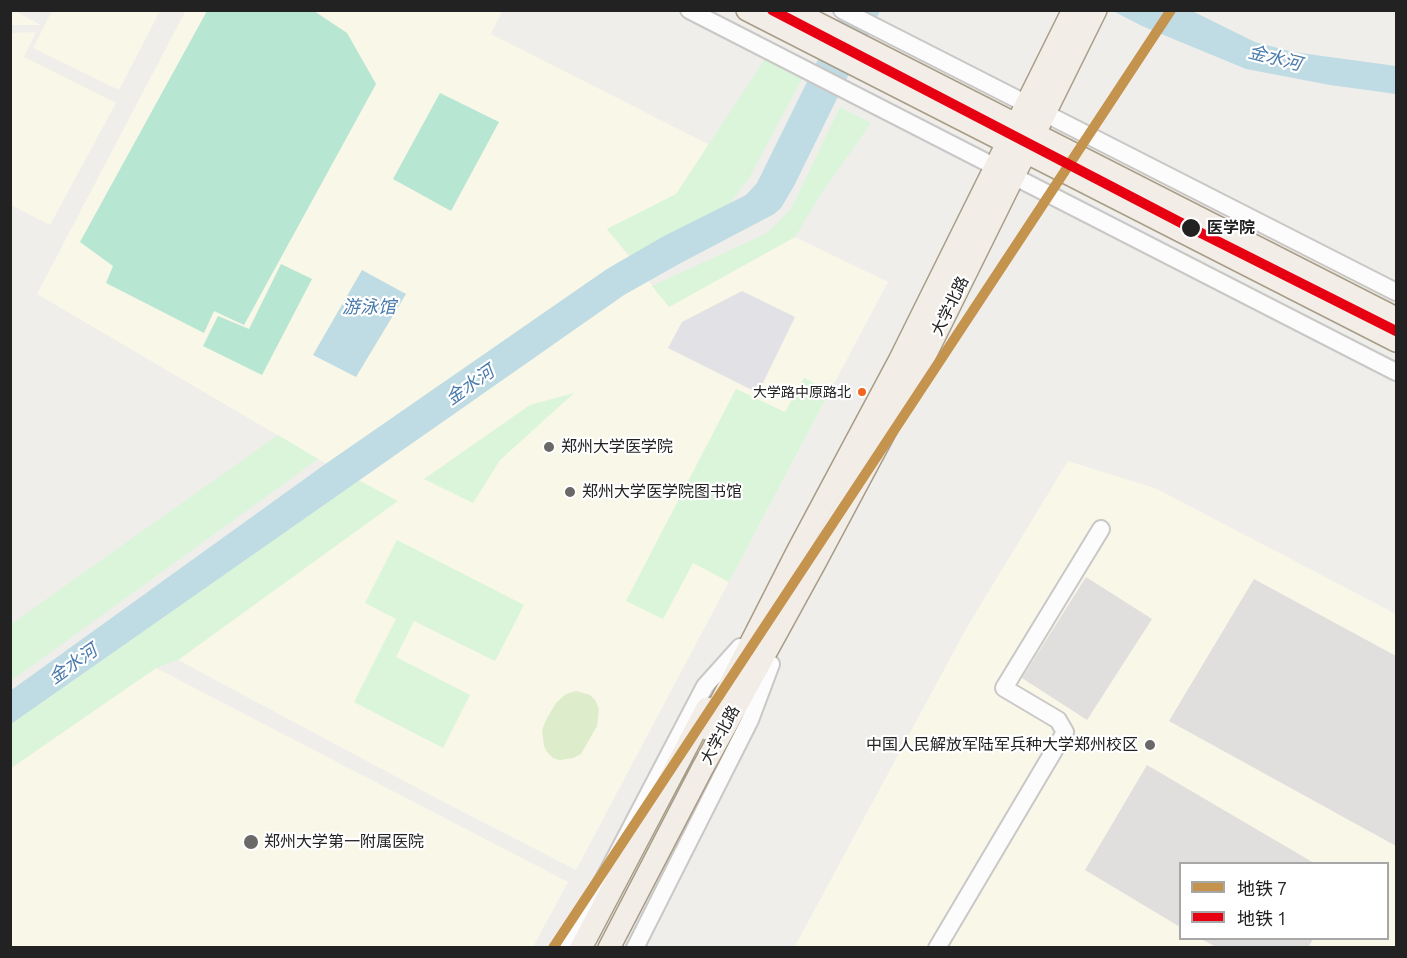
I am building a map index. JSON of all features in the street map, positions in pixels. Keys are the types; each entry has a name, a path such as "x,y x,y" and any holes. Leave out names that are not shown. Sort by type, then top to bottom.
{"main road":[{"path":"747,10 808,31 878,66 1021,139 1396,341"},
{"path":"792,10 808,31"},
{"name":"大学北路","path":"582,945 696,766 815,563 918,370 1014,177 1021,139 1073,10"},
{"name":"大学北路","path":"1035,109 1096,12"},
{"path":"1021,139 1396,318"},
{"name":"大学北路","path":"609,948 797,552 899,361 995,167 1021,139"},
{"path":"582,945 740,646 797,552"},
{"path":"622,948 771,664 815,563"}],"street":[{"path":"688,10 1396,372"},
{"path":"842,10 1396,292"},
{"path":"936,948 1065,732 1058,720 1004,688 1101,529"},
{"path":"635,948 750,720 771,664"}],"shaded area":[{"path":"52,10 160,11 119,90 33,48"},
{"name":"郑州大学医学院","path":"186,10 502,11 491,34 708,144 682,192 607,229 669,306 795,237 888,282 576,870 178,660 397,501 318,459 37,294"},
{"path":"10,11 15,11 41,25 11,25"},
{"path":"36,32 24,57 116,103 50,225 11,205 11,33"},
{"path":"742,291 795,317 758,393 668,348 682,322"},
{"name":"中国人民解放军陆军兵种大学郑州校区","path":"1068,461 1157,489 1396,614 1396,947 794,948 967,627"},
{"path":"1086,577 1152,619 1087,720 1022,678"},
{"path":"1254,579 1396,656 1396,846 1169,721"},
{"name":"郑州大学第一附属医院","path":"156,668 568,882 533,947 11,947 10,769"},
{"path":"1147,765 1312,862 1179,862 1179,926 1085,870"},
{"path":"1203,940 1312,940 1308,948 1216,947"}],"green space":[{"path":"207,11 314,11 347,33 376,84 244,325 214,311 204,333 106,283 113,266 80,242"},
{"path":"767,56 803,77 749,178 730,203 630,256 607,229 676,194"},
{"path":"440,93 499,122 451,211 393,179"},
{"path":"840,107 871,123 821,194 795,237 669,307 652,286 767,233 791,209"},
{"path":"281,264 312,279 262,375 203,346 218,316 249,329"},
{"path":"804,378 830,391 729,582 693,563 663,619 626,601 736,389 785,412"},
{"path":"574,393 500,460 473,503 424,479 530,405"},
{"path":"278,435 318,459 11,681 11,624"},
{"path":"358,480 398,501 178,660 156,668 11,768 11,724"},
{"path":"397,540 524,605 495,661 414,621 396,657 470,695 443,748 354,702 396,619 365,603"},
{"path":"576,691 590,695 595,700 599,709 597,726 581,754 560,760 553,758 544,746 542,730 556,703 566,694"}],"water":[{"name":"金水河","path":"842,11 880,11 781,208 774,214 624,295 11,724 10,691 324,465 607,269 664,236 746,195 757,183"},
{"name":"金水河","path":"1113,11 1192,11 1255,42 1293,52 1396,66 1396,94 1330,85 1246,69 1142,26"},
{"name":"游泳馆","path":"362,270 406,294 356,377 313,355"}],"metro line":[{"name":"1","path":"772,10 1191,228 1396,331"},
{"name":"7","path":"553,948 1171,10"}],"place":[{"name":"医学院","path":"1191,228"},
{"name":"大学路中原路北","path":"862,392"},
{"name":"郑州大学医学院","path":"549,447"},
{"name":"郑州大学医学院图书馆","path":"570,492"},
{"name":"中国人民解放军陆军兵种大学郑州校区","path":"1150,745"},
{"name":"郑州大学第一附属医院","path":"251,842"}]}
